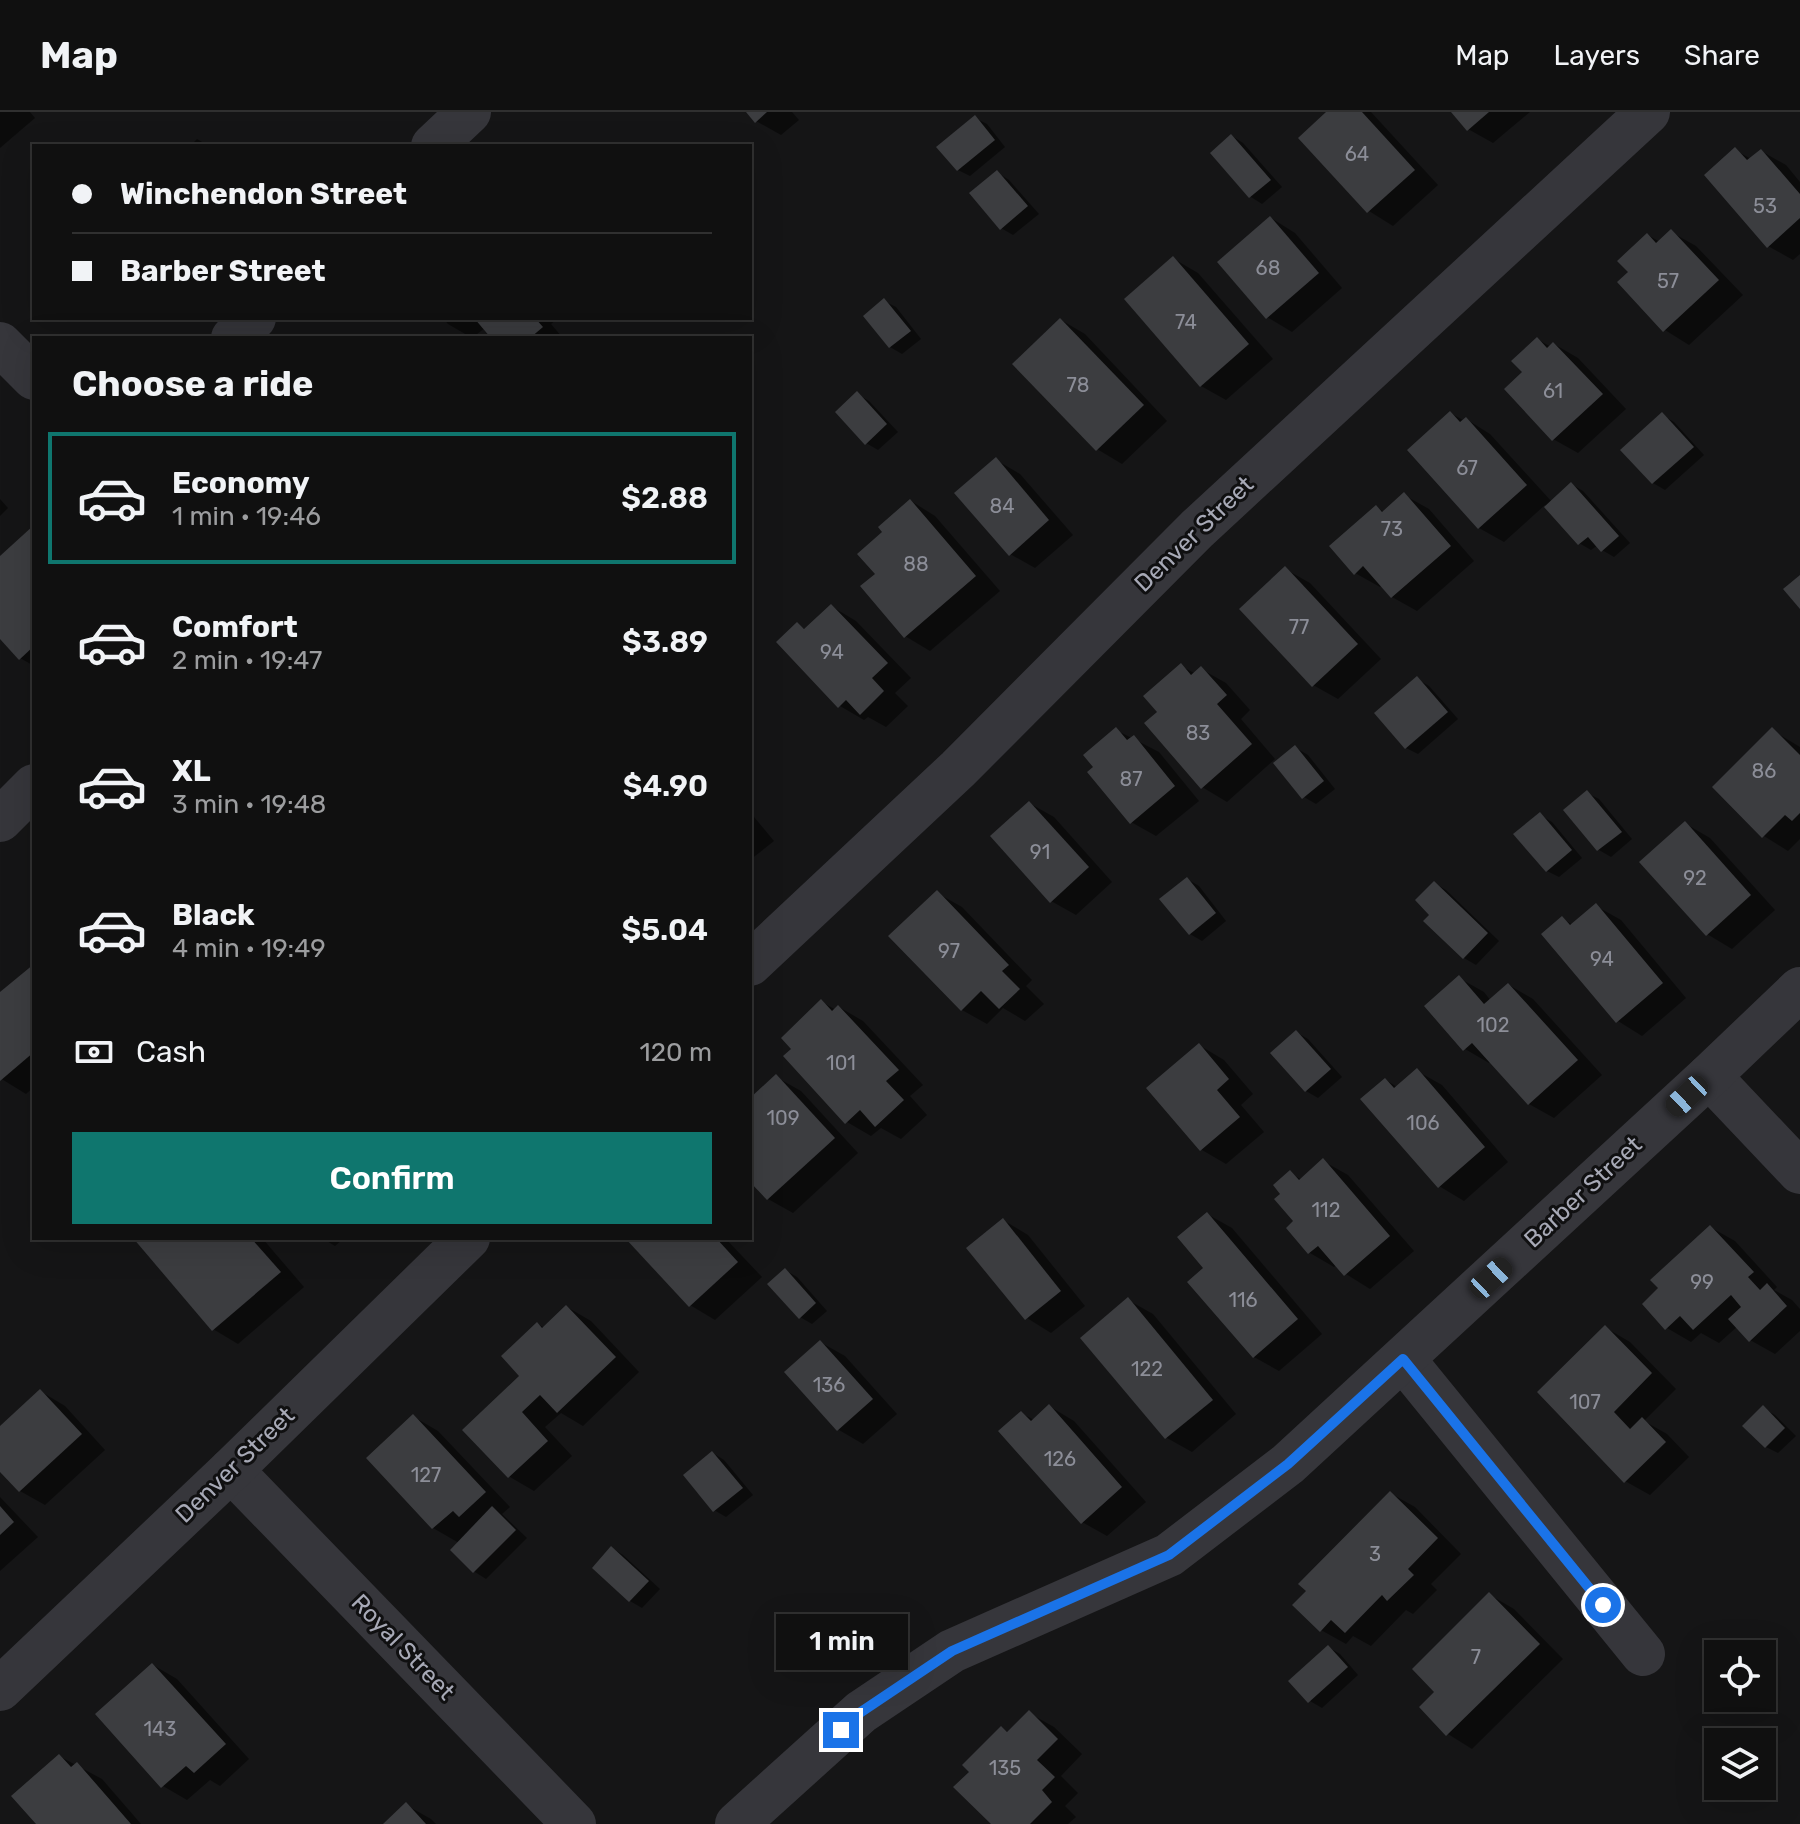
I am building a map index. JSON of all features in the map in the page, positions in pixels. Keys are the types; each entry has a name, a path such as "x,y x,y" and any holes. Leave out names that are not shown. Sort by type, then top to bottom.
{"street":[{"path":"435,144 469,112"},
{"name":"Denver Street","path":"752,962 958,769 1197,529 1648,112"},
{"path":"235,336 252,320"},
{"path":"0,344 32,376"},
{"path":"0,820 32,788"},
{"name":"Barber Street","path":"737,1824 861,1712 952,1651 1169,1555 1288,1464 1800,989"},
{"path":"1709,1076 1800,1172"},
{"name":"Denver Street","path":"0,1689 231,1470 466,1240"},
{"path":"1403,1359 1643,1654"},
{"name":"Royal Street","path":"231,1470 574,1824"}],"building":[{"path":"746,112 767,112 755,123"},
{"path":"1326,112 1362,112 1415,170 1367,213 1298,138"},
{"path":"1451,112 1489,112 1467,131"},
{"path":"975,115 995,140 957,171 936,147"},
{"path":"1231,134 1271,180 1249,198 1210,153"},
{"path":"1735,147 1747,160 1761,149 1800,194 1800,218 1767,248 1704,175"},
{"path":"997,170 1028,206 1000,230 969,193"},
{"path":"1270,216 1319,273 1266,319 1217,262"},
{"path":"1671,229 1719,280 1663,332 1617,282 1628,272 1617,261 1647,233 1656,243"},
{"path":"1173,256 1249,344 1200,387 1124,299"},
{"path":"884,298 911,331 889,348 863,316"},
{"path":"1060,318 1144,405 1096,451 1012,364"},
{"path":"476,320 537,320 543,327 532,336 489,336"},
{"path":"1537,337 1547,348 1553,342 1603,394 1552,441 1504,389 1522,372 1511,361"},
{"path":"857,391 887,424 865,445 835,412"},
{"path":"1450,411 1460,422 1466,417 1527,485 1478,529 1407,450"},
{"path":"1662,412 1694,447 1652,484 1620,450"},
{"path":"996,457 1049,520 1009,556 954,493"},
{"path":"1571,482 1619,536 1601,552 1588,537 1578,545 1544,507"},
{"path":"1404,492 1451,546 1391,598 1363,566 1354,575 1329,546 1376,505 1382,512"},
{"path":"910,499 976,576 904,638 860,586 875,574 857,554 882,532 878,527"},
{"path":"32,527 32,648 19,660 0,639 0,556"},
{"path":"1285,566 1358,644 1312,687 1239,609"},
{"path":"1800,575 1800,609 1783,589"},
{"path":"831,604 888,663 872,678 884,691 860,715 846,700 838,708 776,642 797,622 804,629"},
{"path":"1181,663 1191,675 1201,666 1227,695 1217,704 1252,744 1201,789 1144,723 1157,712 1143,696"},
{"path":"1417,676 1448,712 1405,749 1374,713"},
{"path":"1116,727 1127,740 1134,735 1175,786 1130,824 1087,772 1093,767 1083,755"},
{"path":"1772,727 1800,755 1800,813 1792,821 1785,815 1762,838 1712,787"},
{"path":"1295,745 1324,781 1302,799 1273,763"},
{"path":"1587,790 1622,832 1597,851 1563,810"},
{"path":"1029,801 1089,867 1050,903 990,836"},
{"path":"1540,812 1572,850 1546,872 1513,834"},
{"path":"1685,821 1751,895 1706,936 1639,862"},
{"path":"1187,877 1216,913 1189,935 1159,899"},
{"path":"1434,881 1488,933 1463,959 1423,921 1429,915 1415,900"},
{"path":"937,890 1009,965 1002,971 1020,989 999,1009 981,991 961,1011 888,936"},
{"path":"1596,903 1663,983 1616,1023 1541,934 1562,916 1570,925"},
{"path":"32,966 32,1054 0,1081 0,992"},
{"path":"1459,975 1484,1004 1508,983 1578,1060 1528,1105 1472,1043 1463,1051 1424,1006"},
{"path":"821,999 832,1011 838,1005 899,1070 886,1081 904,1100 875,1127 860,1110 845,1124 783,1056 791,1049 781,1038"},
{"path":"1296,1030 1331,1069 1305,1092 1270,1053"},
{"path":"1199,1043 1229,1079 1217,1090 1240,1117 1200,1151 1146,1088"},
{"path":"1417,1068 1485,1147 1438,1188 1360,1099 1385,1078 1394,1088"},
{"path":"776,1074 835,1138 767,1200 752,1184 752,1096"},
{"path":"1323,1158 1390,1236 1344,1276 1318,1246 1308,1254 1286,1228 1293,1221 1274,1199 1280,1194 1273,1185 1290,1170 1299,1180"},
{"path":"1207,1212 1298,1319 1253,1358 1187,1282 1203,1268 1177,1237"},
{"path":"1003,1218 1061,1291 1025,1320 966,1248"},
{"path":"1710,1225 1754,1272 1748,1277 1760,1290 1767,1283 1787,1306 1749,1342 1728,1319 1741,1307 1731,1295 1693,1330 1680,1316 1665,1330 1642,1304 1658,1288 1650,1280"},
{"path":"135,1240 253,1240 281,1272 212,1331"},
{"path":"627,1240 718,1240 738,1262 689,1307"},
{"path":"785,1268 816,1303 799,1319 767,1284"},
{"path":"1128,1297 1213,1400 1165,1439 1080,1338"},
{"path":"566,1305 616,1357 557,1413 540,1395 522,1412 548,1441 508,1478 462,1430 519,1376 501,1356 537,1322 542,1328"},
{"path":"1605,1325 1652,1373 1614,1412 1630,1429 1642,1417 1666,1442 1624,1483 1537,1392"},
{"path":"820,1340 873,1399 837,1431 784,1372"},
{"path":"40,1389 82,1434 19,1492 0,1472 0,1426"},
{"path":"1049,1404 1122,1487 1081,1524 998,1431 1021,1411 1031,1421"},
{"path":"1763,1405 1785,1428 1765,1448 1742,1426"},
{"path":"413,1414 486,1492 459,1517 453,1511 432,1529 366,1458"},
{"path":"712,1451 743,1488 713,1512 683,1475"},
{"path":"1390,1491 1438,1538 1408,1569 1414,1575 1387,1601 1382,1595 1345,1633 1331,1620 1320,1632 1292,1605 1306,1591 1298,1584"},
{"path":"0,1506 14,1522 0,1535"},
{"path":"492,1506 516,1530 473,1573 450,1550"},
{"path":"611,1546 649,1581 629,1602 592,1568"},
{"path":"1489,1592 1540,1644 1446,1736 1419,1707 1434,1692 1412,1669"},
{"path":"1328,1645 1348,1667 1308,1703 1288,1681"},
{"path":"152,1663 226,1744 194,1773 186,1766 161,1788 95,1714"},
{"path":"1029,1710 1058,1739 1037,1760 1055,1777 1042,1790 1052,1802 1030,1824 991,1824 953,1787 969,1772 962,1765 1001,1726 1007,1732"},
{"path":"59,1754 71,1767 77,1762 131,1824 36,1824 11,1796"},
{"path":"406,1802 426,1824 383,1824"}],"route":[{"path":"841,1730 896,1687 952,1651 1169,1555 1288,1464 1403,1359 1603,1605"}]}
